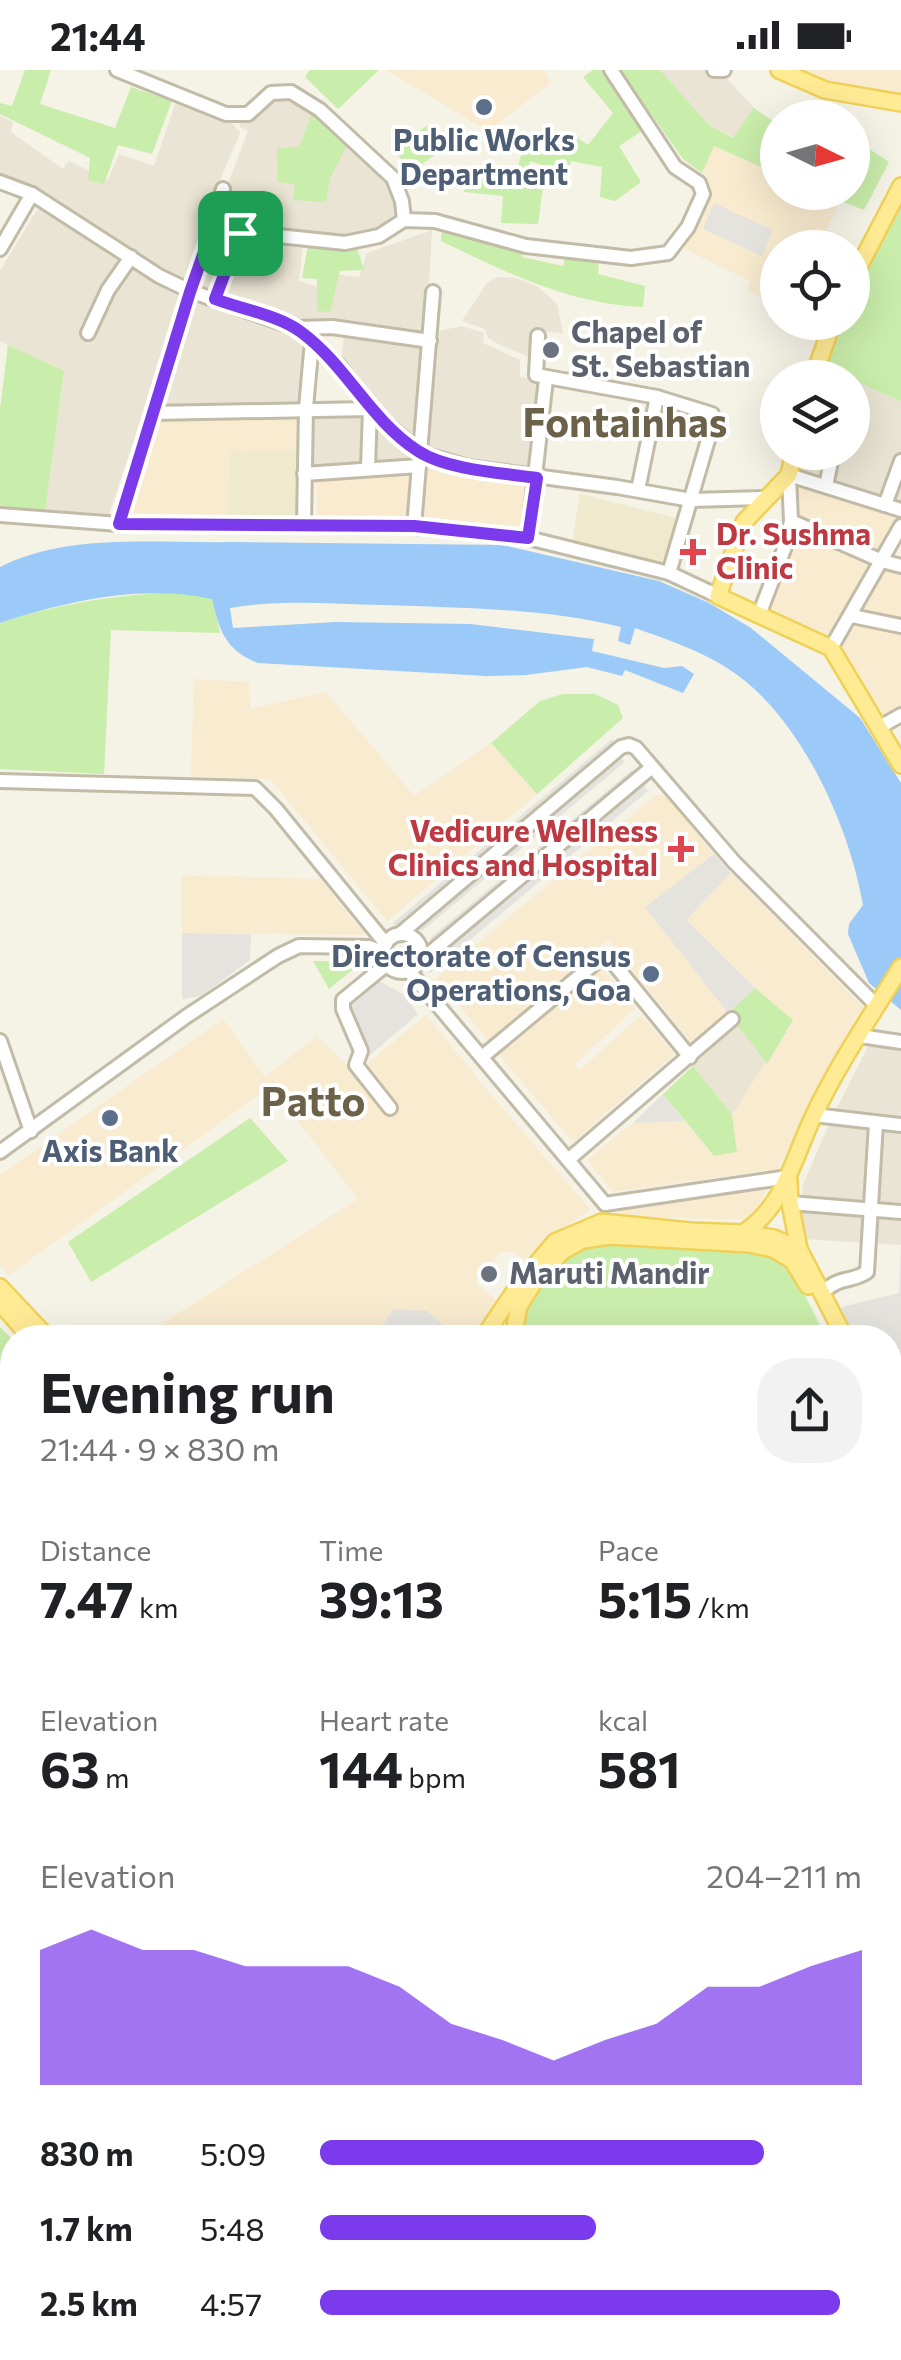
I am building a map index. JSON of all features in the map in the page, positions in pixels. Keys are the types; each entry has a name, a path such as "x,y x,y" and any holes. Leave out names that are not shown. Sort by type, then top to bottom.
{"main road":[{"path":"778,70 825,90 901,102"},
{"path":"870,245 901,186"},
{"path":"790,470 744,522 718,596 831,648 901,765"},
{"path":"742,1233 768,1214 814,1115 901,968"},
{"path":"788,1177 799,1249 838,1325"},
{"path":"492,1325 554,1242 602,1222 690,1232 742,1233 774,1238 799,1249"},
{"path":"515,1325 519,1306 536,1278 562,1252 583,1240 610,1236 749,1244 773,1249 792,1260 829,1325"},
{"path":"0,1287 35,1325"},
{"path":"0,1303 19,1325"}],"street":[{"path":"117,70 226,114 248,114 271,93 291,92 320,110 392,178 402,201 404,220"},
{"path":"212,229 345,243 379,236 404,220 446,222 526,246 631,258 668,253 688,227 703,194 699,183 676,167 611,70"},
{"path":"714,70 724,70"},
{"path":"0,182 32,194 190,292 296,328 340,368 370,409 420,460"},
{"path":"119,524 223,189"},
{"path":"0,249 32,194"},
{"path":"215,299 240,233"},
{"path":"88,333 108,290 131,257"},
{"path":"414,526 433,292"},
{"path":"296,328 332,327 430,341"},
{"path":"528,538 537,478 541,377 538,336"},
{"path":"304,525 306,408 312,340"},
{"path":"541,377 657,396 712,414 713,422 669,574"},
{"path":"638,490 657,396"},
{"path":"152,413 370,409"},
{"path":"368,468 370,409"},
{"path":"304,474 420,460 691,500 766,498"},
{"path":"884,504 901,461"},
{"path":"826,486 830,470"},
{"path":"759,615 791,521 789,475 901,510"},
{"path":"0,514 119,524 414,526 528,538 669,574 718,596"},
{"path":"791,521 901,566"},
{"path":"831,648 901,526"},
{"path":"852,616 901,626"},
{"path":"880,727 901,715"},
{"path":"390,1108 356,1065 361,1051 343,1000 400,934 628,745 636,748 734,862 879,1003"},
{"path":"0,780 255,788 276,809 397,972 414,966 652,767"},
{"path":"400,934 418,943 414,966 482,1057 605,1204 602,1222"},
{"path":"0,1152 173,1026 278,956 299,946 369,947 385,953"},
{"path":"482,1057 601,958 610,960 690,1057"},
{"path":"568,1160 732,1019"},
{"path":"860,1036 901,1042"},
{"path":"0,1041 31,1131"},
{"path":"814,1115 901,1125"},
{"path":"822,1292 841,1278 866,1272 876,1122"},
{"path":"605,1204 788,1177"},
{"path":"790,1203 901,1212"}],"shaded area":[{"name":"Public Works Department","path":"386,70 544,70 551,83 488,131"},
{"path":"660,70 719,70 754,108 734,138 709,125"},
{"path":"798,70 901,70 901,96 829,84"},
{"path":"277,98 296,104 349,142 391,183 401,219 360,239 218,223 248,131 240,127 241,118"},
{"path":"176,102 228,119 240,133 219,182 186,285 0,178 0,116 13,122 11,132 63,169 69,161 108,180 119,154 154,166"},
{"path":"714,146 760,166 760,210 836,210 826,230 760,230 760,297 747,290 750,281 684,249 709,196 709,184 702,173"},
{"path":"714,203 773,230 760,230 760,255 703,229"},
{"path":"38,208 182,298 108,517 45,512 64,372 0,341 0,271"},
{"path":"432,230 426,337 278,317 219,298 242,238 303,244 299,281 315,286 334,274 359,277 367,253"},
{"path":"214,233 234,236 213,297 193,289"},
{"path":"497,277 516,278 538,287 557,304 563,333 536,331 534,359 494,342 485,329 462,321 487,283"},
{"path":"194,300 279,326 307,341 305,406 156,407"},
{"path":"462,326 484,333 483,343 520,360 520,377 543,381 534,472 486,467 424,450 440,331"},
{"path":"344,337 426,347 418,428 413,433 403,433 367,400 341,364"},
{"path":"870,387 901,401 901,504 797,473 870,470"},
{"path":"314,415 366,416 364,465 314,469"},
{"path":"303,416 302,449 230,453 227,519 129,513 156,420"},
{"path":"373,419 411,449 411,464 371,465"},
{"path":"302,449 301,523 227,519 230,452"},
{"path":"425,461 533,482 527,531 420,521"},
{"path":"412,470 411,520 317,520 316,479"},
{"path":"797,481 901,514 882,555 794,518"},
{"path":"580,494 681,519 669,565 572,542"},
{"path":"794,525 878,562 832,643 765,613 792,548"},
{"path":"884,565 901,569 901,621 858,613"},
{"path":"856,622 901,629 901,712 887,721 842,648"},
{"path":"194,679 249,682 250,709 326,692 414,796 491,743 537,794 387,921 270,779 191,776"},
{"path":"612,739 617,745 398,929 393,923"},
{"path":"620,757 625,762 422,931 418,926"},
{"path":"632,770 637,776 434,945 429,939"},
{"path":"643,784 648,791 430,973 424,966"},
{"path":"657,794 667,797 714,854 645,907 728,1013 694,1046 608,940 489,1042 436,978"},
{"path":"714,854 731,873 686,920 755,988 728,1013 645,907"},
{"path":"731,873 866,1010 777,1169 613,1192 587,1160 633,1123 684,1121 713,1155 736,1152 732,1115 792,1020 743,978 686,920"},
{"path":"182,875 320,879 365,935 182,933"},
{"path":"182,933 251,934 250,960 201,996 182,999"},
{"path":"601,967 635,1008 574,1065 579,1071 641,1015 674,1054 573,1142 499,1055"},
{"path":"377,980 403,994 418,1014 369,1056 348,1004"},
{"path":"426,1015 590,1209 546,1243 529,1264 516,1253 501,1251 475,1283 499,1302 480,1325 160,1325 358,1199 271,1086 9,1275 0,1265 0,1175 223,1019 265,1077 317,1036 356,1074 387,1114 397,1106 365,1066"},
{"path":"737,1024 767,1064 732,1115 693,1066"},
{"path":"876,1031 901,1034 901,1245 804,1239 803,1184"},
{"path":"663,1094 684,1121 633,1123"},
{"path":"768,1188 750,1220 621,1216 617,1205"},
{"path":"901,1245 901,1325 849,1325 841,1307 899,1293"},
{"path":"394,1309 427,1311 443,1325 383,1325"}],"green space":[{"path":"25,70 51,70 40,104 115,128 131,87 172,101 152,154 118,145 104,184 88,180 90,158 0,114 0,103 12,106"},
{"path":"310,70 379,70 338,109 305,77"},
{"path":"593,70 605,70 642,131 619,146 641,182 615,201 600,197 602,167 571,161 567,173 530,161 526,180 543,187 538,224 501,223 503,196 464,192 469,167 514,181 525,141 562,150 570,133 588,145 613,113 583,77"},
{"path":"620,70 660,70 709,125 733,138 754,108 760,112 760,166 714,146 702,173 683,159"},
{"path":"313,111 340,133 346,147 330,178 326,202 293,200 295,184 278,182 277,148 299,147"},
{"path":"428,125 450,144 408,174 395,148"},
{"path":"870,150 889,162 870,198"},
{"path":"901,208 901,401 870,387 870,360 830,360 837,340 870,340 870,264"},
{"path":"442,228 522,249 522,257 563,266 566,255 599,260 598,274 645,286 643,307 590,300 539,285 441,241"},
{"path":"308,245 357,247 364,270 340,271 330,312 317,311 317,279 302,278"},
{"path":"8,345 64,371 45,512 0,506 0,409"},
{"path":"182,592 212,598 220,633 111,630 104,774 0,769 0,623 90,601"},
{"path":"563,694 595,694 618,705 623,718 537,794 491,743 540,701"},
{"path":"313,961 362,962 329,989"},
{"path":"755,988 793,1020 767,1064 728,1013"},
{"path":"693,1066 732,1115 737,1152 714,1156 663,1094"},
{"path":"250,1118 288,1161 91,1282 68,1242"},
{"path":"610,1242 766,1253 790,1266 820,1325 522,1325 537,1286 568,1255 590,1245"}],"water":[{"path":"113,542 503,545 659,581 709,603 751,628 860,718 901,783 901,1010 869,983 848,934 849,924 863,905 846,840 817,773 777,713 753,688 694,650 635,628 630,645 618,641 621,627 533,612 307,603 230,608 233,628 335,622 470,624 594,639 592,651 664,668 682,666 694,674 683,693 625,670 622,676 587,667 486,676 258,663 231,646 212,599 186,595 105,597 0,623 0,567 27,556"}],"place":[{"name":"Public Works Department","path":"484,107"},
{"name":"Chapel of St. Sebastian","path":"551,350"},
{"name":"Dr. Sushma Clinic","path":"693,552"},
{"name":"Vedicure Wellness Clinics and Hospital","path":"681,849"},
{"name":"Directorate of Census Operations, Goa","path":"651,974"},
{"name":"Axis Bank","path":"110,1118"},
{"name":"Maruti Mandir","path":"489,1274"}],"district":[{"name":"Fontainhas","path":"625,423"},
{"name":"Patto","path":"313,1102"}],"route":[{"path":"212,229 240,233 215,299 296,328 340,368 370,409 420,452 468,467 537,478 528,538 414,526 119,524 212,229"}]}
